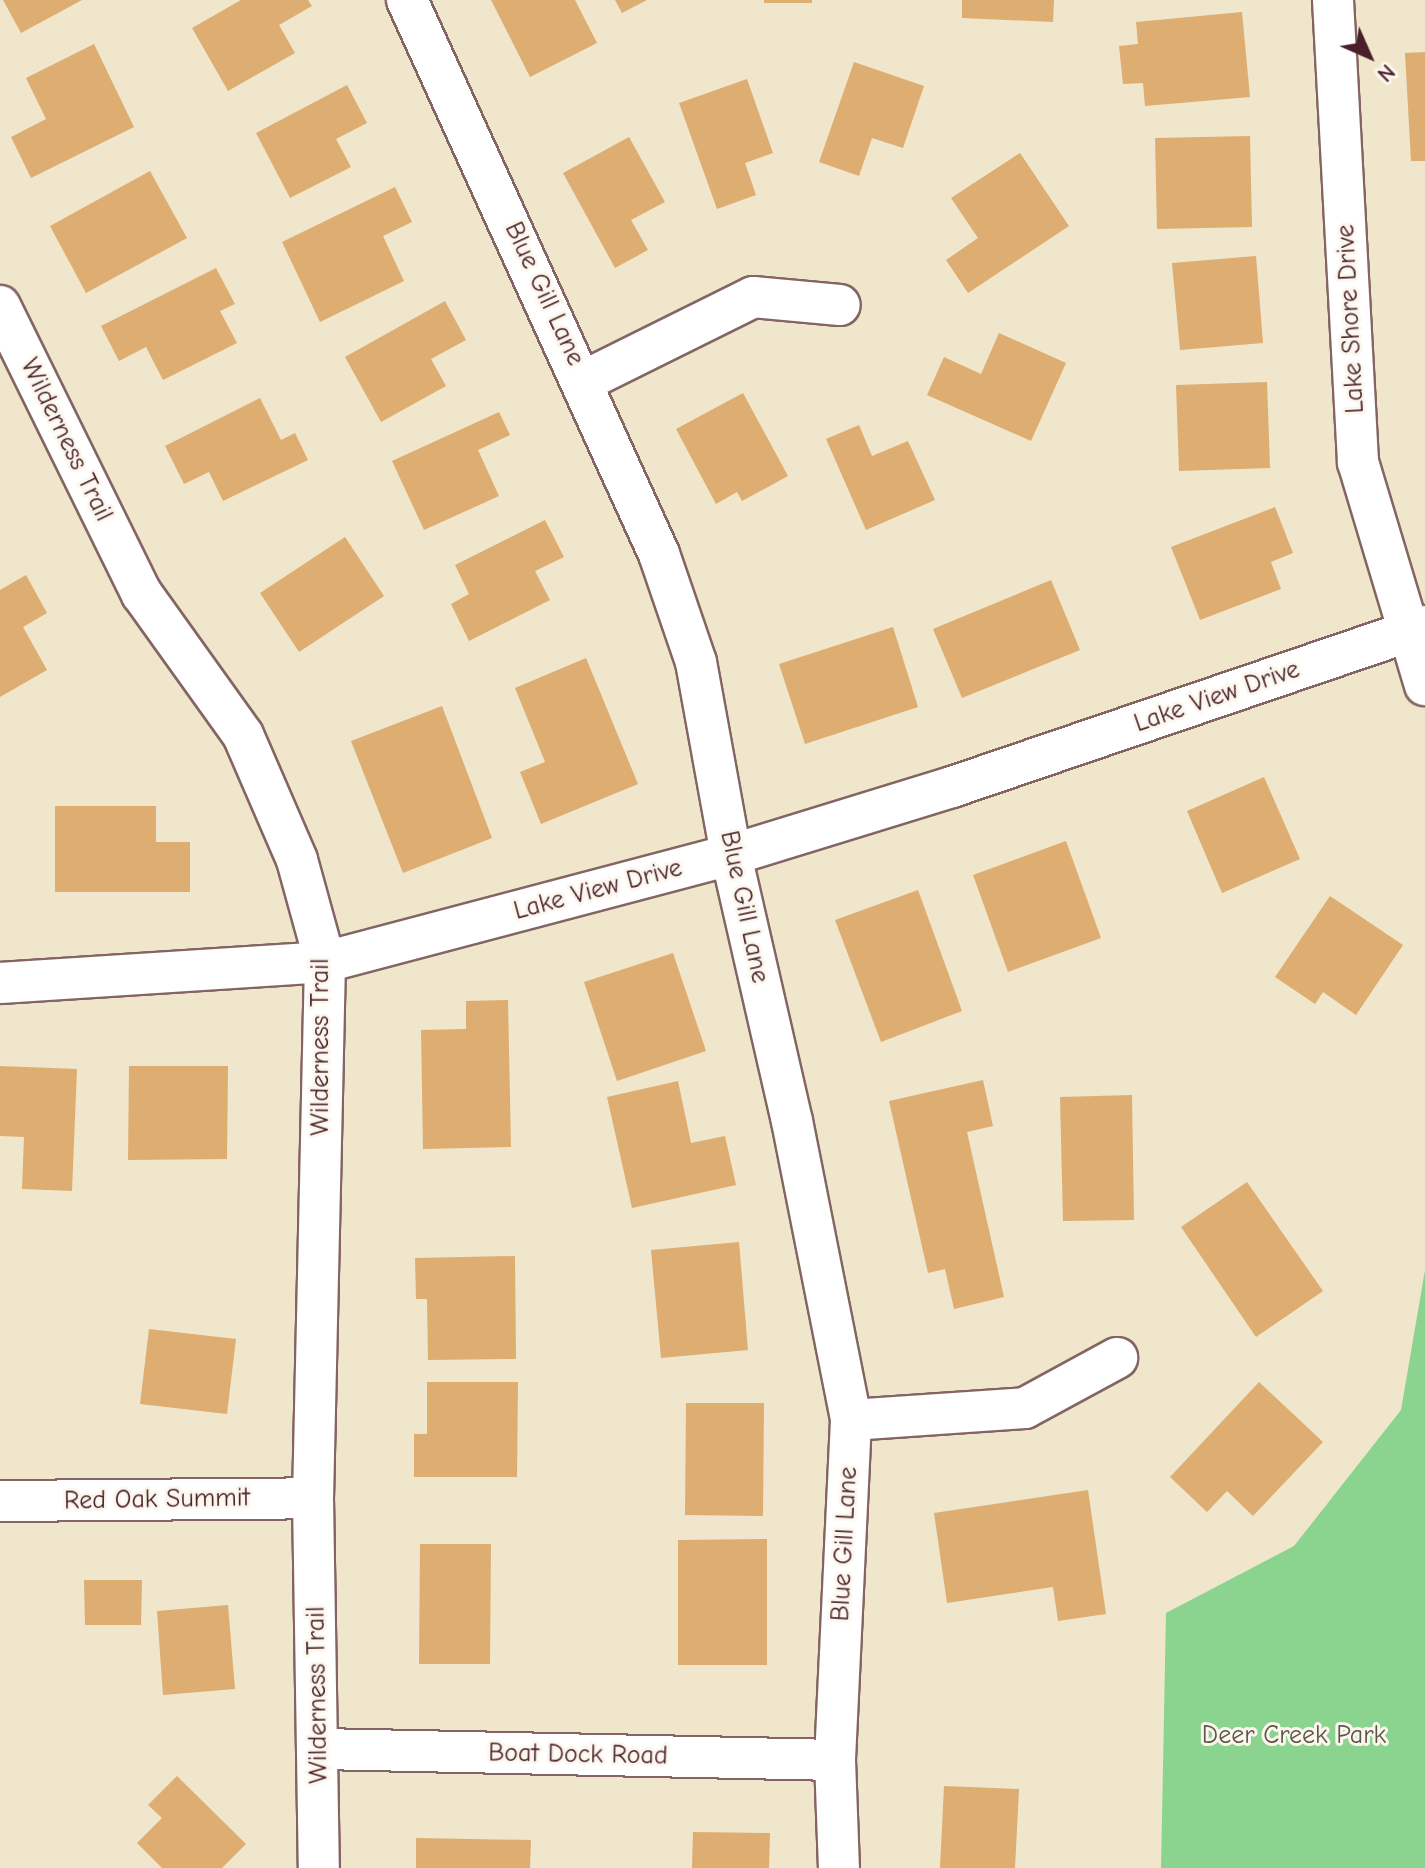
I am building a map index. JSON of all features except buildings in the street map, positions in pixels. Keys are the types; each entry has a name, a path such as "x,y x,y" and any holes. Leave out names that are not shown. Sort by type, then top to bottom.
{"street":[{"name":"Blue Gill Lane","path":"407,0 584,381 659,554 696,662 731,855 792,1121 851,1420 835,1760 839,1868"},
{"name":"Lake Shore Drive","path":"1333,0 1358,462 1416,629 1425,685"},
{"path":"584,381 753,297 840,305"},
{"name":"Wilderness Trail","path":"0,306 142,594 243,735 297,860 325,962 313,1498 320,1749 319,1868"},
{"name":"Lake View Drive","path":"0,983 325,962 731,855 968,782 1416,629"},
{"path":"851,1420 1025,1408 1117,1358"},
{"name":"Red Oak Summit","path":"0,1501 313,1498"},
{"name":"Boat Dock Road","path":"320,1749 835,1760"}],"green space":[{"name":"Deer Creek Park","path":"1425,1270 1425,1868 1161,1868 1166,1613 1294,1546 1401,1410"}]}
